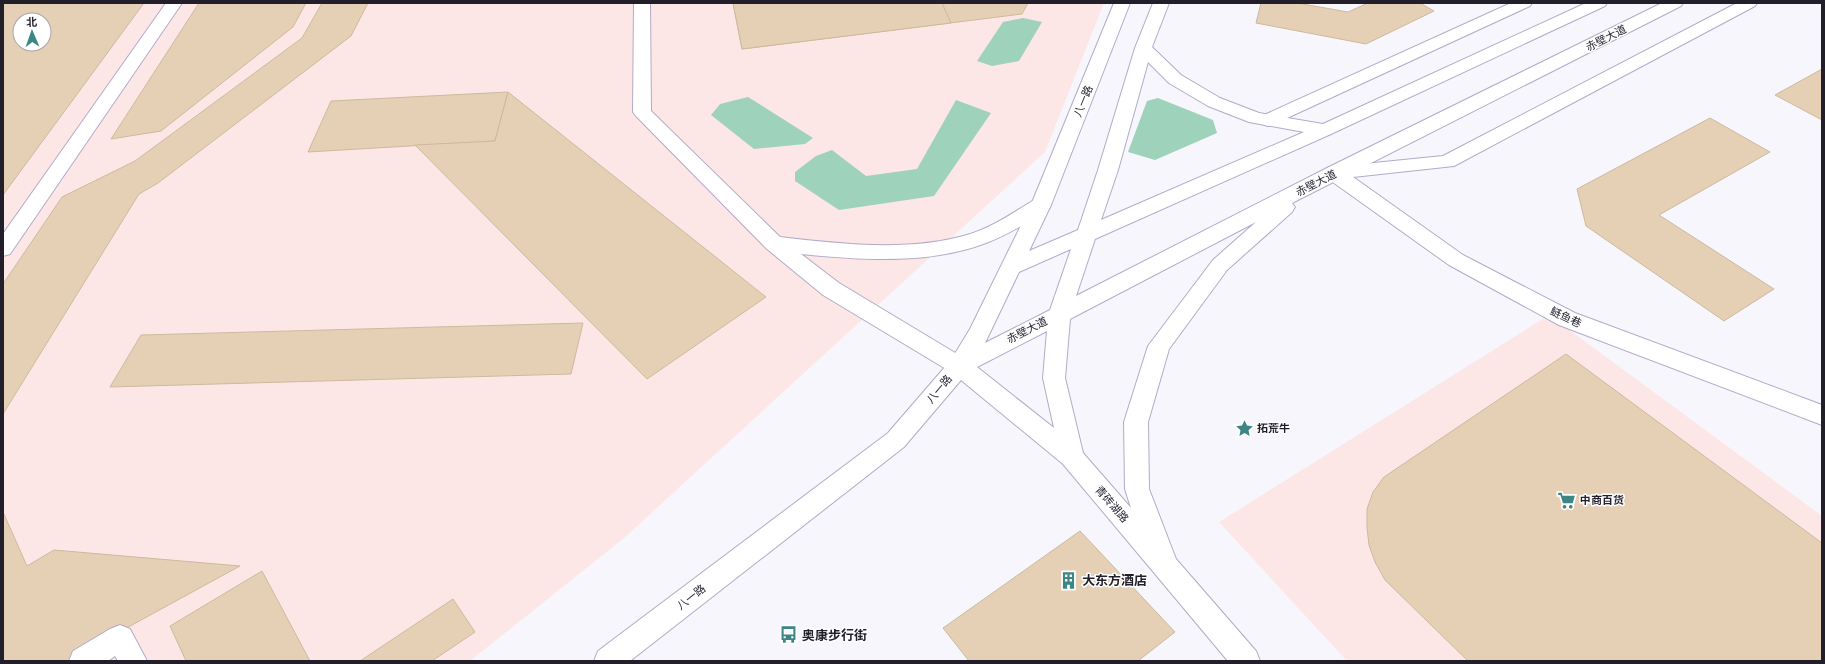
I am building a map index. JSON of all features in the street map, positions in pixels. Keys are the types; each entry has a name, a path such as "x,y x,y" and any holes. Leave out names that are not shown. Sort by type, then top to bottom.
{"main road":[{"path":"3,249 174,3"},
{"name":"青砖湖路","path":"642,3 642,112 774,244 831,289 959,366 1072,457 1246,661"},
{"name":"八一路","path":"608,661 896,440 959,366 979,333 1041,205 1122,3"},
{"path":"1072,457 1054,378 1058,314 1108,170 1143,48 1161,3"},
{"path":"1268,120 1524,3"},
{"path":"1011,267 1325,130 1599,3"},
{"name":"赤壁大道","path":"959,366 1334,173 1675,3"},
{"path":"1334,173 1447,162 1749,3"},
{"path":"1143,48 1175,79 1208,98 1256,118 1325,130"},
{"name":"鲢鱼巷","path":"1334,173 1456,260 1567,319 1822,415"},
{"path":"1166,568 1138,489 1136,422 1159,346 1220,265 1311,185"},
{"path":"774,244 848,252 900,252 960,244 1002,228 1041,205"},
{"path":"83,661 120,638 133,661"}],"shaded area":[{"path":"3,3 1104,3 1045,152 624,538 470,661 3,661"},
{"name":"中商百货","path":"1549,315 1822,516 1822,661 1347,661 1219,522"}],"green space":[{"path":"1023,18 1042,22 1019,61 992,66 977,61 1003,22"},
{"path":"748,97 813,138 805,144 754,149 711,115 720,104"},
{"path":"1158,98 1213,120 1217,133 1155,160 1128,152 1147,101"},
{"path":"956,100 991,113 934,196 839,210 795,181 795,172 816,156 832,150 866,176 917,169"}],"building":[{"path":"3,3 144,3 3,195"},
{"path":"199,3 306,3 293,27 161,131 111,139"},
{"path":"322,3 368,3 351,36 158,183 139,194 3,414 3,284 62,197 135,161 302,38"},
{"path":"733,3 1028,3 1022,14 742,49"},
{"path":"733,3 942,3 951,23 742,49"},
{"path":"1261,3 1297,3 1348,12 1368,3 1420,3 1434,11 1366,44 1256,23"},
{"path":"1822,69 1822,120 1775,95"},
{"path":"508,92 495,141 308,152 331,101"},
{"path":"508,92 766,297 647,379 415,145 495,141"},
{"path":"1710,118 1770,152 1659,215 1774,289 1724,321 1586,226 1577,189"},
{"path":"583,323 571,374 110,387 141,335"},
{"name":"中商百货","path":"1566,354 1822,543 1822,661 1468,661 1385,580 1375,562 1369,545 1367,528 1367,509 1373,492 1384,477"},
{"path":"3,512 27,566 54,550 240,566 69,661 3,661"},
{"name":"大东方酒店","path":"1080,531 1175,632 1138,661 969,661 943,628"},
{"path":"262,571 310,661 186,661 170,626"},
{"path":"453,599 475,632 432,661 360,661"}],"place":[{"name":"拓荒牛","path":"1244,428"},
{"name":"中商百货","path":"1567,500"},
{"name":"大东方酒店","path":"1069,580"},
{"name":"奥康步行街","path":"789,635"}]}
